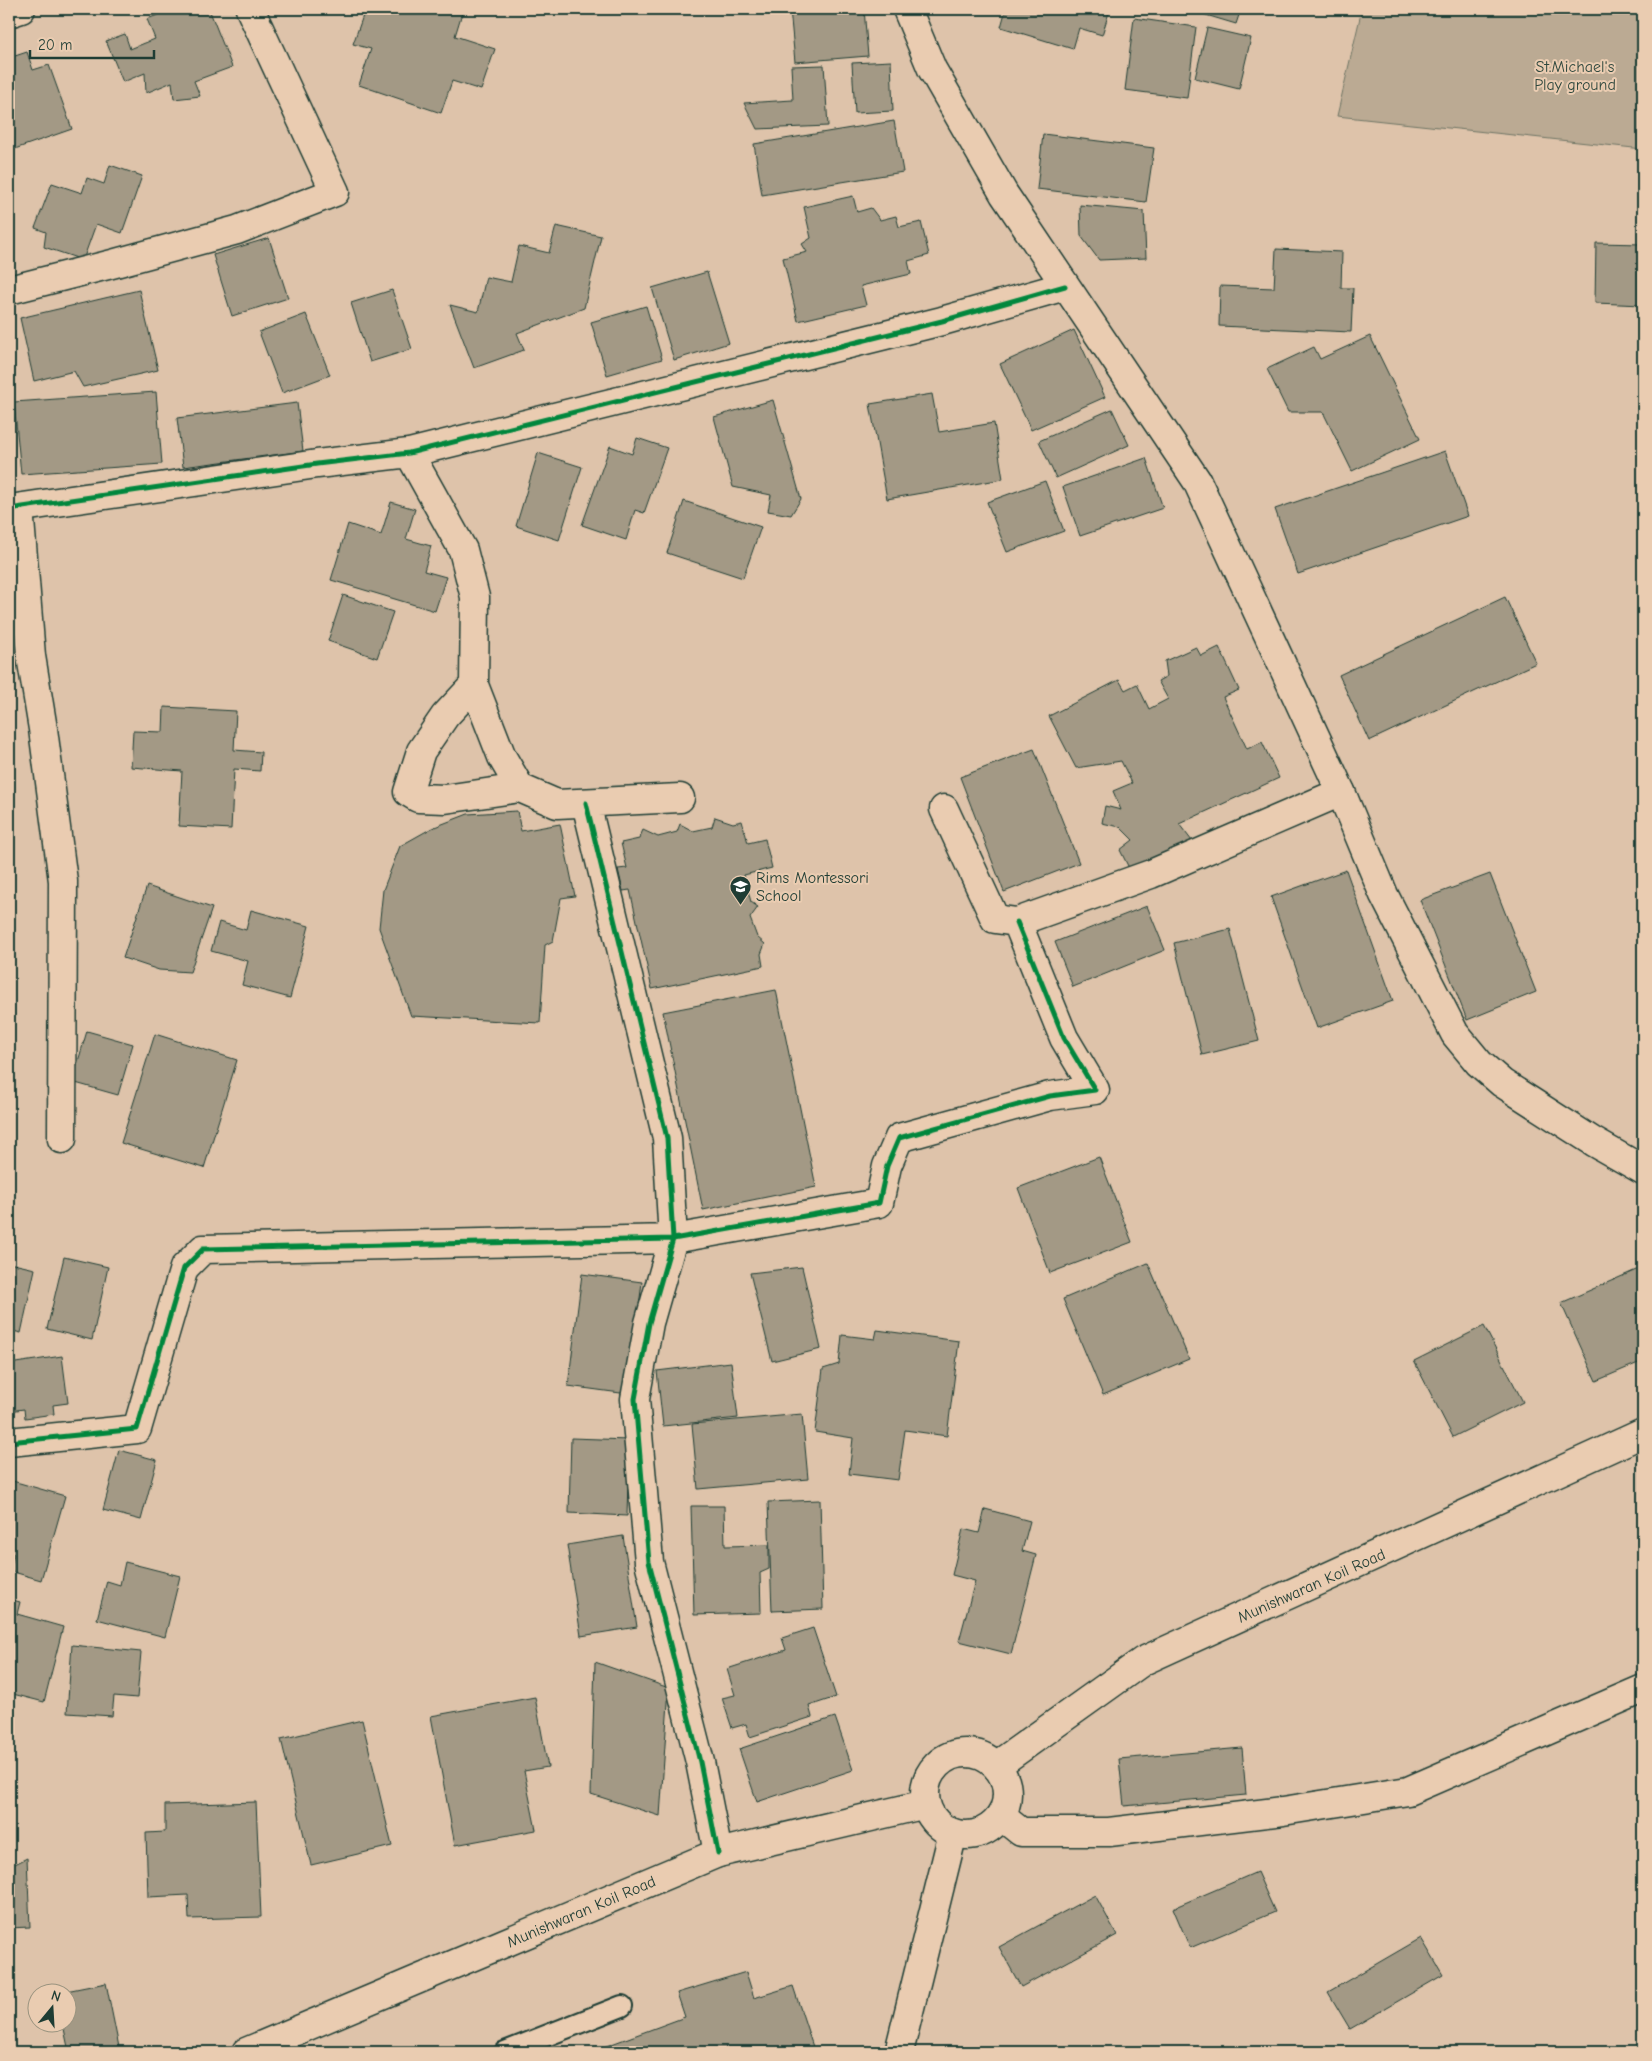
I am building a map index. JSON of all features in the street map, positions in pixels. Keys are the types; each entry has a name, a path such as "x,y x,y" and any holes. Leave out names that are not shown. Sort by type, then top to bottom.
{"street":[{"path":"9,14 22,9"},
{"path":"9,290 237,230 334,192 250,9"},
{"path":"907,9 932,69 1004,194 1197,481 1341,792 1384,895 1454,1034 1479,1063 1502,1083 1594,1142 1643,1170"},
{"path":"62,1139 63,881 43,729 31,656 14,508 317,464 409,453 942,321 1065,286"},
{"path":"409,453 463,550 476,597 474,685 502,757 520,788"},
{"path":"474,685 444,716 421,751 408,792 418,798 445,799 520,788 557,804 680,798"},
{"path":"944,809 995,919 1017,922 1151,874 1341,792"},
{"path":"586,803 667,1138 673,1239 649,1323 635,1399 649,1562 700,1762 718,1853"},
{"path":"9,1442 137,1429 184,1268 203,1249 673,1239 879,1203 887,1166 899,1138 1050,1096 1095,1090 1064,1038 1017,922"},
{"name":"Munishwaran Koil Road","path":"996,1766 1143,1661 1643,1433"},
{"path":"1000,1816 1021,1832 1109,1832 1283,1811 1408,1791 1643,1689"},
{"path":"959,1754 972,1754 985,1758 996,1766 1003,1777 1007,1790 1006,1804 992,1826 980,1832 966,1835 953,1833 941,1826 932,1816 926,1804 925,1791 928,1778 936,1766 946,1758 959,1754"},
{"name":"Munishwaran Koil Road","path":"252,2051 718,1853 926,1804"},
{"path":"899,2052 953,1833"}],"lane":[{"path":"505,2052 622,2006"}],"green space":[{"name":"St.Michael's Play ground","path":"1362,9 1643,9 1643,149 1337,116"}],"building":[{"path":"174,9 209,9 232,67 194,81 200,96 174,99 172,82 146,93 145,73 123,82 106,41 125,34 130,49 155,39 147,19"},
{"path":"385,9 448,9 462,13 455,36 495,49 481,90 452,81 441,113 359,85 371,49 353,44 365,10 383,16"},
{"path":"790,9 864,9 868,56 795,62"},
{"path":"1006,9 1110,9 1102,35 1079,28 1073,49 1001,27"},
{"path":"1186,9 1241,9 1236,24"},
{"path":"1134,18 1196,27 1187,98 1125,90"},
{"path":"1207,28 1251,38 1239,89 1195,78"},
{"path":"27,52 33,70 49,65 72,129 9,151 9,58"},
{"path":"891,61 893,111 855,113 852,63"},
{"path":"824,65 828,126 757,129 744,103 793,100 791,66"},
{"path":"894,121 903,172 762,195 754,144"},
{"path":"1043,134 1154,148 1146,202 1037,189"},
{"path":"110,165 142,176 122,233 96,224 83,260 44,247 46,232 35,228 52,183 82,193 87,178 104,184"},
{"path":"853,196 857,212 871,208 880,220 896,216 899,227 921,222 929,255 908,261 911,274 861,286 866,305 798,321 783,258 807,252 802,244 811,238 804,207"},
{"path":"1080,205 1144,211 1146,258 1099,260 1081,236"},
{"path":"556,226 601,236 584,308 517,333 524,350 474,368 450,305 478,312 486,277 511,282 519,246 549,253"},
{"path":"269,238 288,298 232,316 213,255"},
{"path":"1596,243 1643,244 1643,305 1595,303"},
{"path":"1276,249 1342,252 1341,288 1353,288 1351,332 1219,326 1220,286 1274,288"},
{"path":"707,272 729,343 674,360 652,288"},
{"path":"139,290 158,370 83,387 74,371 34,381 20,318"},
{"path":"392,290 412,349 370,362 351,303"},
{"path":"646,306 662,359 607,375 591,322"},
{"path":"306,314 330,375 282,393 259,332"},
{"path":"1074,330 1105,397 1031,430 1000,364"},
{"path":"1370,336 1420,439 1352,471 1323,412 1288,412 1267,369 1314,347 1320,359"},
{"path":"156,392 162,464 21,474 14,402"},
{"path":"932,394 939,432 994,423 1003,479 887,499 870,404"},
{"path":"773,400 801,499 791,515 768,511 771,495 733,487 714,417"},
{"path":"297,403 303,451 183,467 177,418"},
{"path":"1112,409 1129,445 1056,478 1039,441"},
{"path":"637,438 667,448 644,513 635,510 626,540 582,525 610,446 632,454"},
{"path":"1445,451 1468,516 1298,574 1275,509"},
{"path":"538,453 582,467 559,540 516,526"},
{"path":"1146,458 1163,508 1080,536 1063,487"},
{"path":"1045,481 1064,531 1007,552 987,502"},
{"path":"684,501 761,527 743,578 667,553"},
{"path":"391,502 415,509 406,539 431,546 424,571 446,577 435,611 331,580 348,524 381,535"},
{"path":"9,558 12,644 9,644"},
{"path":"343,595 393,612 377,658 328,641"},
{"path":"1505,597 1536,663 1369,741 1339,675"},
{"path":"1196,647 1201,656 1219,647 1239,690 1223,697 1247,749 1262,742 1279,778 1179,824 1192,841 1129,868 1120,850 1133,840 1120,827 1102,823 1105,806 1121,810 1113,791 1132,783 1121,761 1076,768 1049,716 1119,680 1125,690 1137,684 1149,709 1168,699 1158,681 1167,676 1165,661"},
{"path":"164,707 236,711 234,750 261,752 260,771 234,769 231,829 179,826 182,771 131,767 133,731 163,732"},
{"path":"1034,749 1079,863 1004,892 960,777"},
{"path":"9,797 11,847 9,847"},
{"path":"517,811 521,831 560,824 575,896 561,898 553,941 545,945 540,1023 411,1016 379,928 383,890 400,846 432,828 468,814"},
{"path":"715,817 733,823 742,821 748,843 765,839 772,868 744,875 751,902 758,907 750,918 757,937 765,944 761,954 763,966 652,989 630,890 623,891 618,869 627,868 621,843 639,839 643,830 658,837 677,832 680,824 693,831 712,827"},
{"path":"1346,870 1393,1001 1317,1028 1271,897"},
{"path":"1490,874 1536,992 1467,1020 1420,900"},
{"path":"147,886 212,908 190,972 159,970 123,958"},
{"path":"1147,906 1165,950 1073,987 1055,942"},
{"path":"251,910 309,926 290,998 242,985 248,961 211,951 219,922 246,930"},
{"path":"1230,929 1259,1041 1202,1055 1174,943"},
{"path":"776,990 816,1187 703,1210 663,1012"},
{"path":"87,1031 133,1044 118,1095 72,1082"},
{"path":"155,1034 237,1060 204,1168 121,1143"},
{"path":"1099,1157 1132,1242 1050,1273 1018,1188"},
{"path":"64,1257 108,1267 92,1340 47,1329"},
{"path":"9,1263 35,1269 21,1333 9,1330"},
{"path":"1148,1263 1189,1359 1103,1395 1063,1299"},
{"path":"802,1267 821,1349 772,1361 750,1273"},
{"path":"1643,1267 1643,1361 1596,1381 1561,1303"},
{"path":"582,1274 642,1282 628,1394 568,1386"},
{"path":"1484,1326 1523,1402 1453,1437 1414,1361"},
{"path":"877,1330 959,1341 947,1436 905,1430 898,1480 849,1474 853,1438 815,1432 823,1369 839,1364 842,1335 875,1339"},
{"path":"62,1356 68,1403 53,1405 54,1414 25,1418 24,1409 9,1411 9,1364"},
{"path":"731,1362 738,1418 663,1426 657,1371"},
{"path":"802,1414 808,1479 698,1489 692,1424"},
{"path":"571,1438 629,1440 627,1516 569,1513"},
{"path":"119,1450 157,1460 141,1520 103,1510"},
{"path":"9,1480 65,1496 41,1580 10,1571 14,1554 9,1553"},
{"path":"820,1500 823,1609 772,1611 768,1502"},
{"path":"691,1506 724,1506 725,1546 769,1545 769,1569 760,1573 761,1613 694,1615"},
{"path":"985,1509 1030,1521 1022,1551 1036,1555 1011,1654 959,1641 975,1581 952,1575 963,1529 979,1533"},
{"path":"623,1536 637,1627 581,1636 567,1545"},
{"path":"125,1562 180,1576 165,1637 97,1619 107,1581 120,1585"},
{"path":"9,1599 20,1602 17,1614 63,1627 44,1702 9,1693"},
{"path":"813,1628 836,1697 809,1706 812,1717 750,1737 746,1724 732,1728 722,1698 735,1695 727,1669 786,1650 782,1638"},
{"path":"72,1645 141,1652 137,1698 114,1696 112,1716 67,1713"},
{"path":"595,1662 669,1688 660,1816 591,1794"},
{"path":"535,1697 548,1767 524,1771 536,1830 455,1845 431,1716"},
{"path":"835,1717 853,1770 757,1802 739,1749"},
{"path":"362,1720 392,1846 311,1865 281,1739"},
{"path":"1242,1748 1246,1795 1124,1806 1119,1759"},
{"path":"256,1802 261,1917 189,1919 188,1895 148,1897 146,1833 165,1832 165,1805"},
{"path":"27,1858 30,1927 9,1928 9,1867"},
{"path":"1257,1872 1275,1912 1190,1948 1173,1908"},
{"path":"1095,1895 1117,1935 1021,1987 999,1947"},
{"path":"1421,1938 1443,1975 1350,2029 1328,1992"},
{"path":"746,1972 754,1998 793,1986 814,2050 805,2052 590,2052 685,2017 677,1993"},
{"path":"106,1983 120,2052 69,2052 65,2034 78,2034 78,1989"},
{"path":"494,2048 496,2052 483,2052"}],"cycle path":[{"path":"9,509 317,464 409,453 942,321 1065,286"},
{"path":"586,803 667,1138 673,1239 649,1323 635,1399 649,1562 700,1762 718,1853"},
{"path":"9,1442 137,1429 184,1268 203,1249 673,1239 879,1203 887,1166 899,1138 1050,1096 1095,1090 1064,1038 1017,922"}],"place":[{"name":"Rims Montessori School","path":"740,905"}]}
